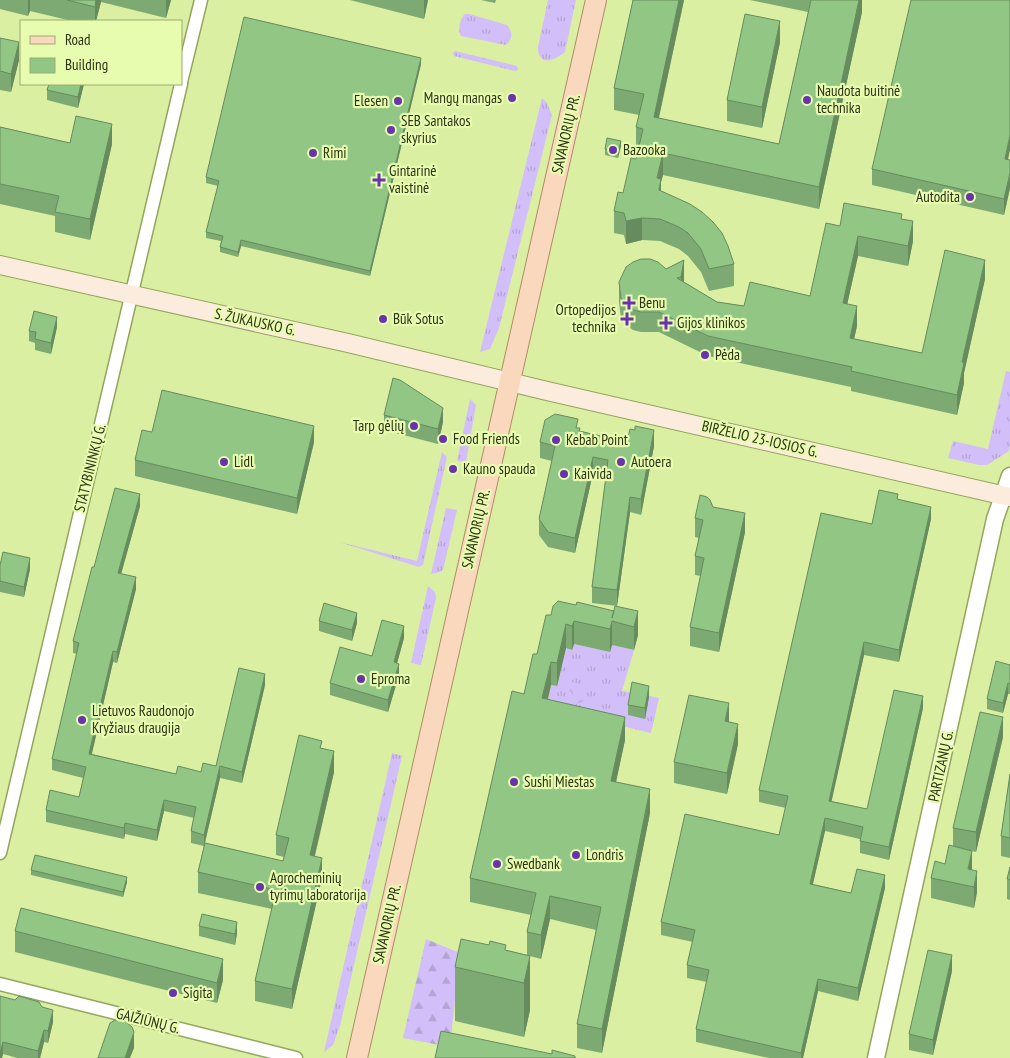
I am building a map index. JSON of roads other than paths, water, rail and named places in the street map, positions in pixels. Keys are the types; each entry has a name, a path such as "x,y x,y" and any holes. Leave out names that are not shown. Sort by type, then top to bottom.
{"main road":[{"name":"SAVANORIŲ PR.","path":"357,1058 596,0"},
{"name":"S. ŽUKAUSKO G.","path":"0,265 348,342 510,381"},
{"name":"BIRŽELIO 23-IOSIOS G.","path":"510,381 1007,496"}],"street":[{"name":"STATYBININKŲ G.","path":"182,79 201,0"},
{"name":"STATYBININKŲ G.","path":"0,853 181,85"},
{"name":"PARTIZANŲ G.","path":"876,1058 995,519 1007,496 1010,476"},
{"name":"GAIŽIŪNŲ G.","path":"0,984 296,1058"}],"place":[{"name":"Mangų mangas","path":"512,98"},
{"name":"Naudota buitinė technika","path":"807,100"},
{"name":"Elesen","path":"398,101"},
{"name":"SEB Santakos skyrius","path":"391,130"},
{"name":"Bazooka","path":"613,150"},
{"name":"Rimi","path":"313,153"},
{"name":"Gintarinė vaistinė","path":"379,180"},
{"name":"Autodita","path":"970,197"},
{"name":"Benu","path":"629,303"},
{"name":"Būk Sotus","path":"383,319"},
{"name":"Ortopedijos technika","path":"627,319"},
{"name":"Gijos klinikos","path":"666,323"},
{"name":"Pėda","path":"705,355"},
{"name":"Tarp gėlių","path":"414,426"},
{"name":"Food Friends","path":"443,439"},
{"name":"Kebab Point","path":"556,440"},
{"name":"Lidl","path":"224,462"},
{"name":"Autoera","path":"621,462"},
{"name":"Kauno spauda","path":"453,469"},
{"name":"Kaivida","path":"564,474"},
{"name":"Eproma","path":"361,679"},
{"name":"Lietuvos Raudonojo Kryžiaus draugija","path":"82,720"},
{"name":"Sushi Miestas","path":"514,782"},
{"name":"Londris","path":"576,855"},
{"name":"Swedbank","path":"497,864"},
{"name":"Agrocheminių tyrimų laboratorija","path":"260,887"},
{"name":"Sigita","path":"173,993"}]}
